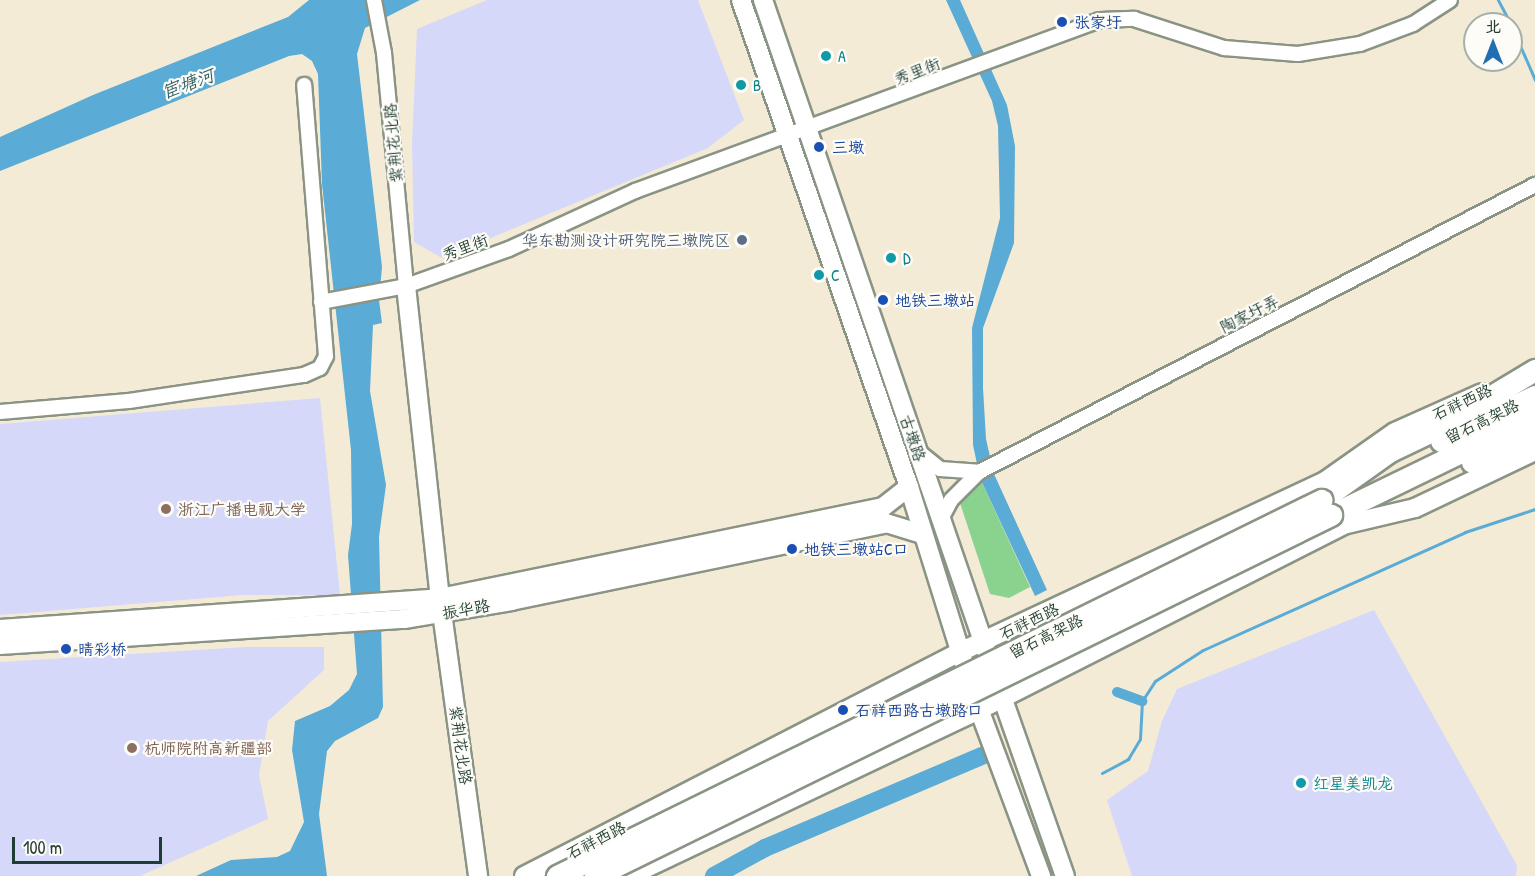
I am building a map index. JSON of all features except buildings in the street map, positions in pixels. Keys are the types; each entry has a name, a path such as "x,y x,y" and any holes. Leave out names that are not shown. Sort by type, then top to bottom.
{"highway":[{"path":"1332,514 1390,451 1440,427 1535,369"},
{"name":"留石高架路","path":"557,876 1332,514 1535,396"},
{"name":"留石高架路","path":"595,876 1535,416"},
{"path":"1332,514 1419,485 1535,433"}],"main road":[{"name":"古墩路","path":"741,0 909,487 979,710 1041,876"},
{"name":"古墩路","path":"763,0 1065,876"},
{"name":"紫荆花北路","path":"406,286 442,605 478,876"},
{"name":"石祥西路","path":"524,876 960,652 984,643 1325,481 1395,432 1535,369"},
{"path":"629,876 979,710 1332,514 1415,508 1535,451"},
{"name":"振华路","path":"442,605 883,507 909,487"},
{"name":"振华路","path":"0,629 404,610 442,605 886,523 923,534"},
{"name":"振华路","path":"0,645 343,614"}],"street":[{"name":"紫荆花北路","path":"374,0 380,31 406,286"},
{"name":"秀里街","path":"321,302 406,286 509,249 635,191 789,138 992,58 1100,20 1134,19 1224,48 1298,54 1360,44 1413,24 1450,0"},
{"path":"0,412 129,401 304,375 320,368 326,356 304,85"},
{"name":"陶家圩弄","path":"941,519 951,500 979,472 1535,185"},
{"path":"917,451 939,469 979,472"}],"shaded area":[{"path":"487,0 698,0 744,120 708,148 442,258 414,242 412,144 417,29"},
{"name":"浙江广播电视大学","path":"320,398 340,595 243,595 0,615 0,424"},
{"name":"红星美凯龙","path":"1374,610 1517,865 1516,876 1132,876 1107,800 1148,771 1162,721 1177,689"},
{"name":"杭师院附高新疆部","path":"247,647 324,647 324,670 268,721 259,775 268,819 140,876 0,876 0,662"}],"green space":[{"path":"980,478 1030,587 1009,598 990,594 959,500"}],"water":[{"name":"宦塘河","path":"309,0 420,0 365,28 357,54 382,267 379,300 382,323 373,325 370,391 386,485 379,537 383,707 378,718 335,741 327,751 319,814 327,876 196,876 231,860 277,857 290,851 304,822 292,750 295,721 330,706 349,690 357,674 348,555 352,524 351,450 322,184 318,74 312,61 302,54 289,56 0,171 0,137 93,95 288,17"},
{"path":"946,0 960,0 1007,105 1015,146 1014,243 983,328 983,388 986,439 994,474 1047,590 1035,596 980,478 973,445 972,328 1000,218 998,126 992,101"}],"waterway":[{"path":"1498,0 1504,12"},
{"path":"1523,52 1535,80"},
{"path":"1102,773 1128,759 1140,739 1142,701 1155,681 1203,650 1465,532 1535,509"},
{"path":"1117,692 1142,701"},
{"path":"714,876 765,848 982,756"}],"place":[{"name":"张家圩","path":"1062,22"},
{"name":"A","path":"826,56"},
{"name":"B","path":"741,85"},
{"name":"三墩","path":"819,147"},
{"name":"华东勘测设计研究院三墩院区","path":"742,240"},
{"name":"D","path":"891,258"},
{"name":"C","path":"819,275"},
{"name":"地铁三墩站","path":"883,300"},
{"name":"浙江广播电视大学","path":"166,509"},
{"name":"地铁三墩站C口","path":"792,549"},
{"name":"晴彩桥","path":"66,649"},
{"name":"石祥西路古墩路口","path":"843,710"},
{"name":"杭师院附高新疆部","path":"132,748"},
{"name":"红星美凯龙","path":"1301,783"}]}
